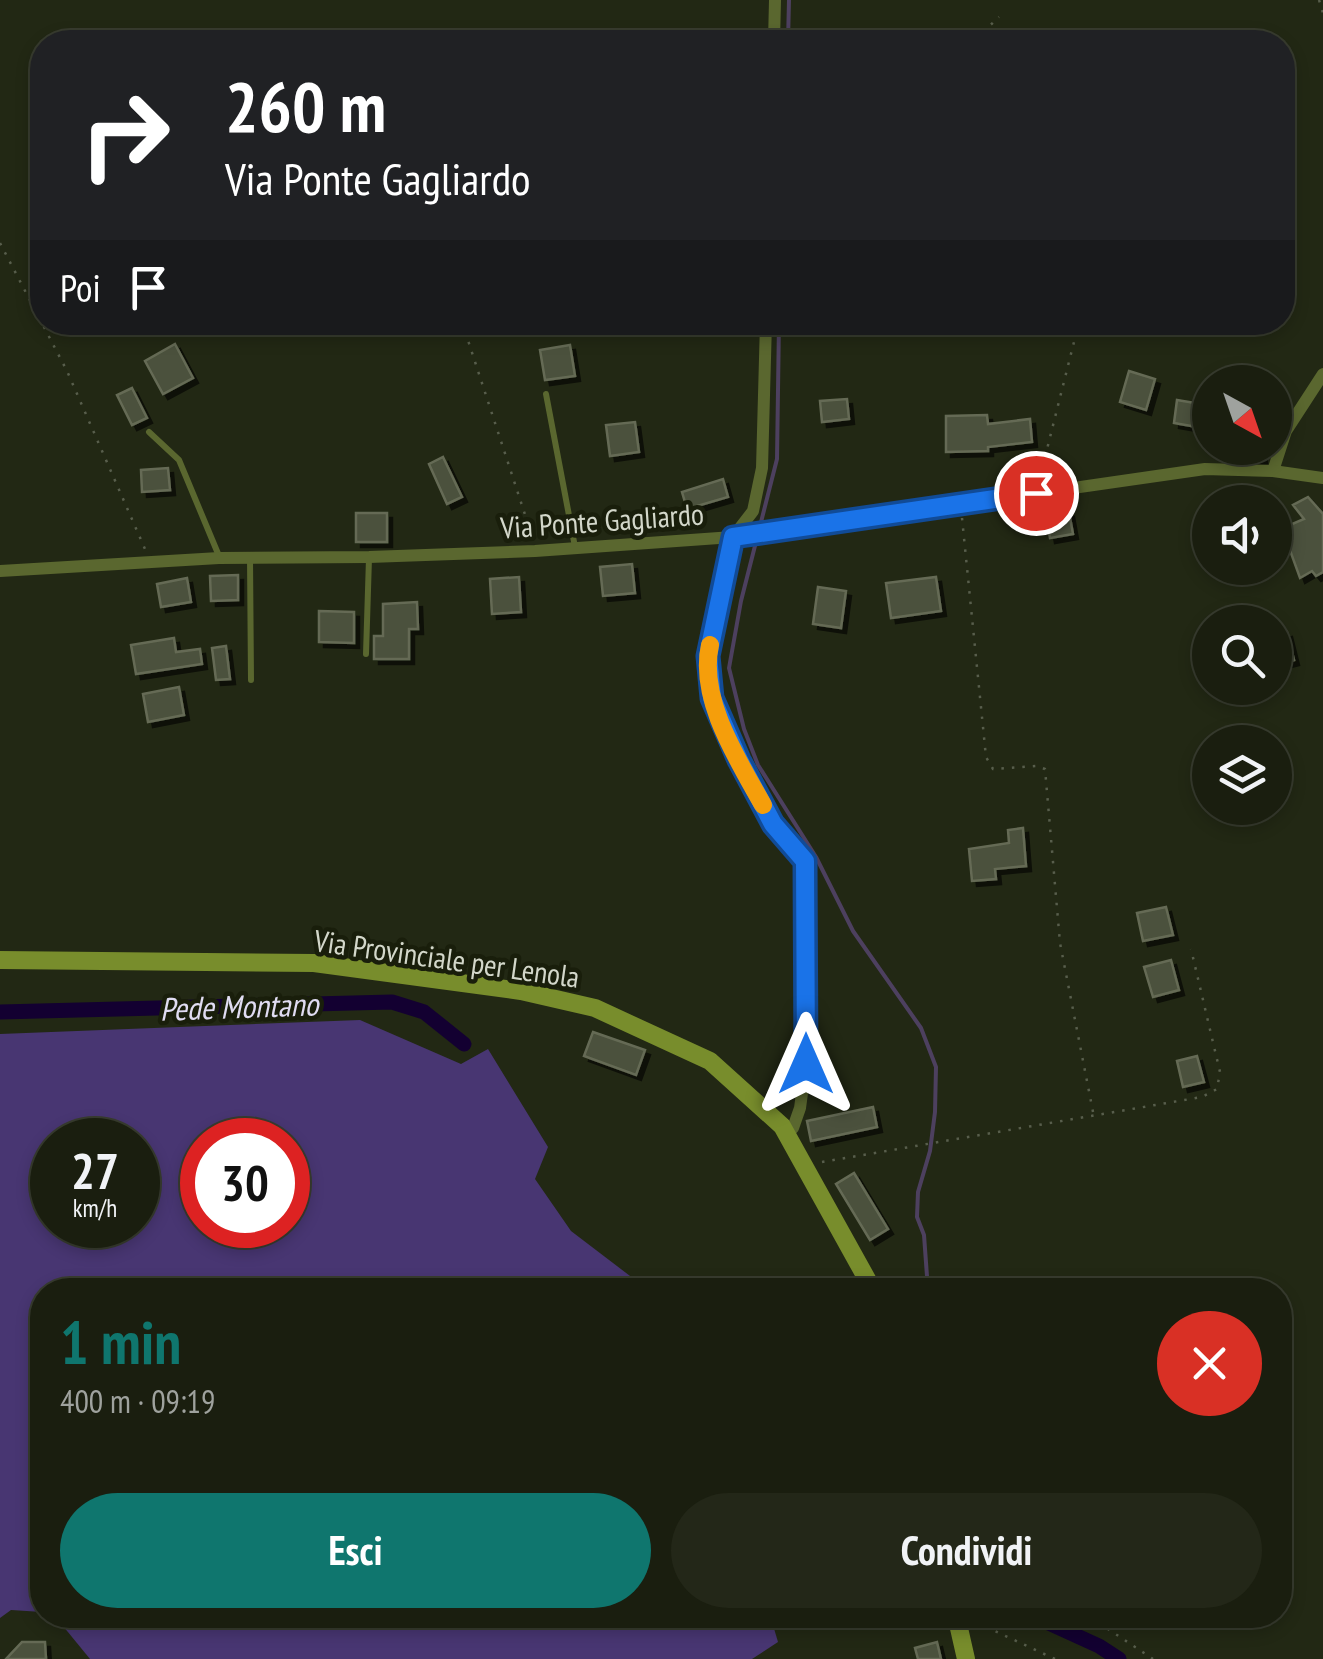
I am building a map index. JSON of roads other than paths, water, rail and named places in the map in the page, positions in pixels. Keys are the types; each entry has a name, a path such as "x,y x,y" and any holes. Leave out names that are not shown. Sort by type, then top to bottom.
{"main road":[{"name":"Via Provinciale per Lenola","path":"0,960 314,963 521,991 595,1008 710,1061 786,1133 867,1278"},
{"path":"959,1628 966,1659"}],"street":[{"path":"774,30 775,0"},
{"path":"766,335 762,468 753,511 733,537 708,656 712,698 739,760 773,824 805,861 806,1064 800,1108 786,1133"},
{"path":"1273,471 1286,431 1323,374"},
{"name":"Via Ponte Gagliardo","path":"0,571 219,558 575,549 778,532 1205,469 1273,471 1323,478"}],"lane":[{"path":"546,394 575,549"},
{"path":"150,432 179,460 219,558"},
{"path":"366,654 370,557"},
{"path":"250,558 251,680"}],"waterway":[{"path":"788,30 789,0"},
{"path":"779,335 777,459 741,601 729,668 744,729 758,765 816,857 853,931 921,1028 936,1067 930,1151 918,1192 917,1217 924,1235 927,1278"},
{"name":"Pede Montano","path":"0,1012 392,1002 424,1012 464,1044"},
{"path":"1060,1628 1119,1659"}]}
